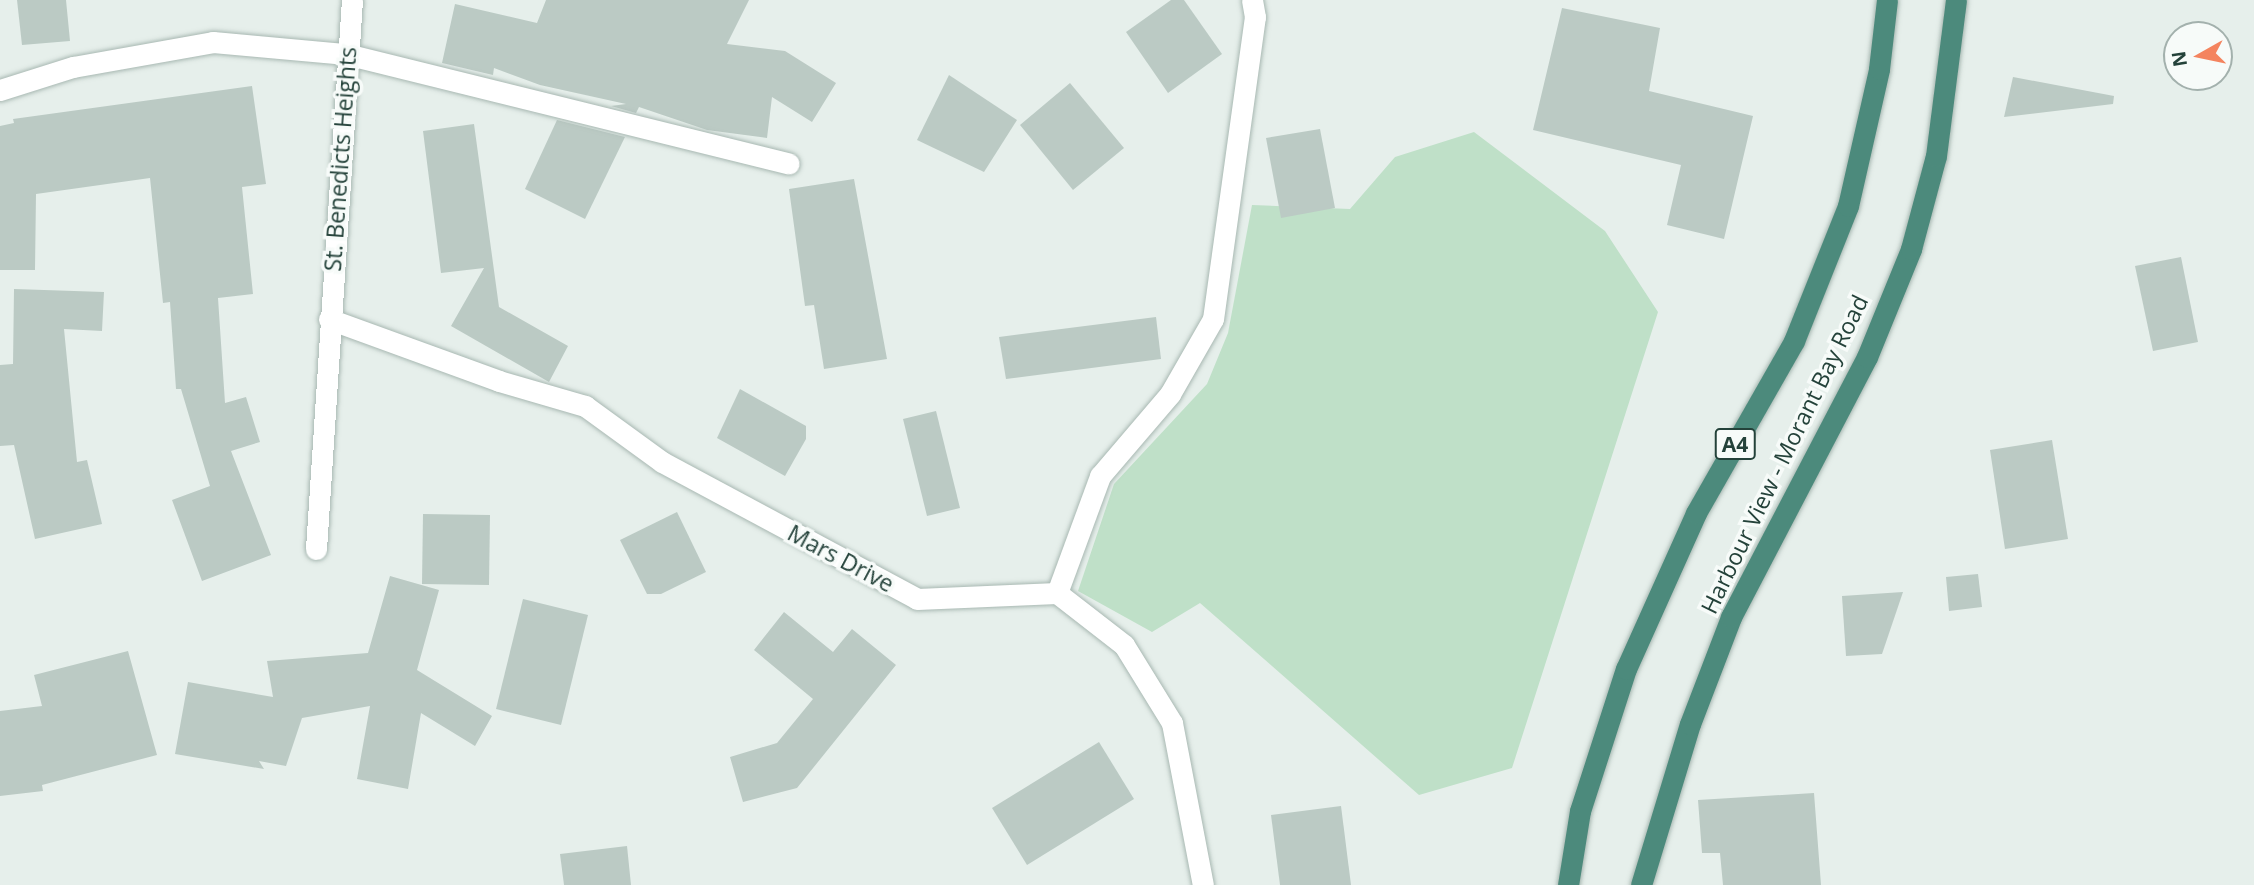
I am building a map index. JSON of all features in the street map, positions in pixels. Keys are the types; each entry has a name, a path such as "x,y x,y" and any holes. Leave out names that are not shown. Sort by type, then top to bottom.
{"highway":[{"name":"Harbour View - Morant Bay Road","path":"1568,885 1580,811 1626,669 1696,513 1794,341 1848,206 1879,69 1887,0"},
{"name":"Harbour View - Morant Bay Road","path":"1642,885 1690,724 1731,617 1867,357 1911,249 1936,156 1956,0"}],"street":[{"name":"St. Benedicts Heights","path":"316,549 346,54 352,0"},
{"path":"1203,885 1172,723 1124,645 1057,593 1100,476 1170,394 1213,319 1255,17 1252,0"},
{"path":"0,90 73,67 213,42 346,54 789,164"},
{"name":"Mars Drive","path":"330,319 499,381 584,406 663,462 917,599 1057,593"}],"green space":[{"path":"1474,132 1605,231 1658,312 1512,768 1419,795 1200,603 1152,632 1078,591 1114,484 1207,384 1228,333 1252,205 1350,209 1395,157"}],"building":[{"path":"17,0 66,0 70,41 22,45"},
{"path":"546,0 749,0 727,44 785,51 836,83 812,122 772,97 767,138 707,130 639,107 636,113 611,106 626,104 540,85 494,68 493,75 442,63 455,4 537,23"},
{"path":"1171,0 1184,0 1222,54 1168,93 1126,32"},
{"path":"1562,8 1660,28 1649,91 1753,116 1724,239 1667,225 1681,165 1533,130"},
{"path":"949,75 1017,120 984,172 917,140"},
{"path":"2013,77 2114,96 2113,104 2004,117"},
{"path":"1070,83 1124,148 1073,190 1020,125"},
{"path":"252,86 266,184 242,187 253,294 218,298 225,403 246,397 260,442 231,451 271,555 202,581 172,500 210,486 181,389 176,389 170,302 163,303 150,178 36,194 35,270 0,270 0,126 14,123 13,119"},
{"path":"557,120 625,137 585,219 525,189"},
{"path":"474,124 499,307 568,346 549,382 451,326 484,268 441,273 423,131"},
{"path":"1320,129 1335,208 1281,218 1266,138"},
{"path":"854,179 887,359 824,369 814,305 805,306 789,189"},
{"path":"2181,257 2198,342 2153,351 2135,266"},
{"path":"14,289 104,292 102,331 64,329 77,462 87,460 102,524 35,539 14,445 0,446 0,365 13,364"},
{"path":"1156,317 1161,359 1006,379 999,337"},
{"path":"740,389 806,426 806,439 785,476 717,438"},
{"path":"936,411 960,508 927,516 903,419"},
{"path":"2052,440 2068,539 2005,549 1990,450"},
{"path":"677,512 706,572 661,594 647,594 620,540"},
{"path":"423,514 490,515 489,585 422,584"},
{"path":"1978,574 1982,607 1949,611 1946,577"},
{"path":"390,576 439,590 417,670 492,716 475,746 421,713 408,789 357,779 370,706 302,718 286,766 259,761 264,769 175,754 188,682 273,697 267,661 368,653"},
{"path":"1903,592 1882,654 1846,656 1842,596"},
{"path":"523,599 588,615 561,725 496,709"},
{"path":"784,612 833,652 852,629 896,665 797,788 743,802 730,757 777,743 813,699 754,650"},
{"path":"128,651 157,755 42,785 43,791 0,796 0,711 42,706 34,675"},
{"path":"1099,742 1134,799 1027,865 992,808"},
{"path":"1814,793 1821,885 1723,885 1720,853 1702,853 1698,800"},
{"path":"1341,806 1351,885 1280,885 1271,815"},
{"path":"627,846 631,885 564,885 560,854"}]}
